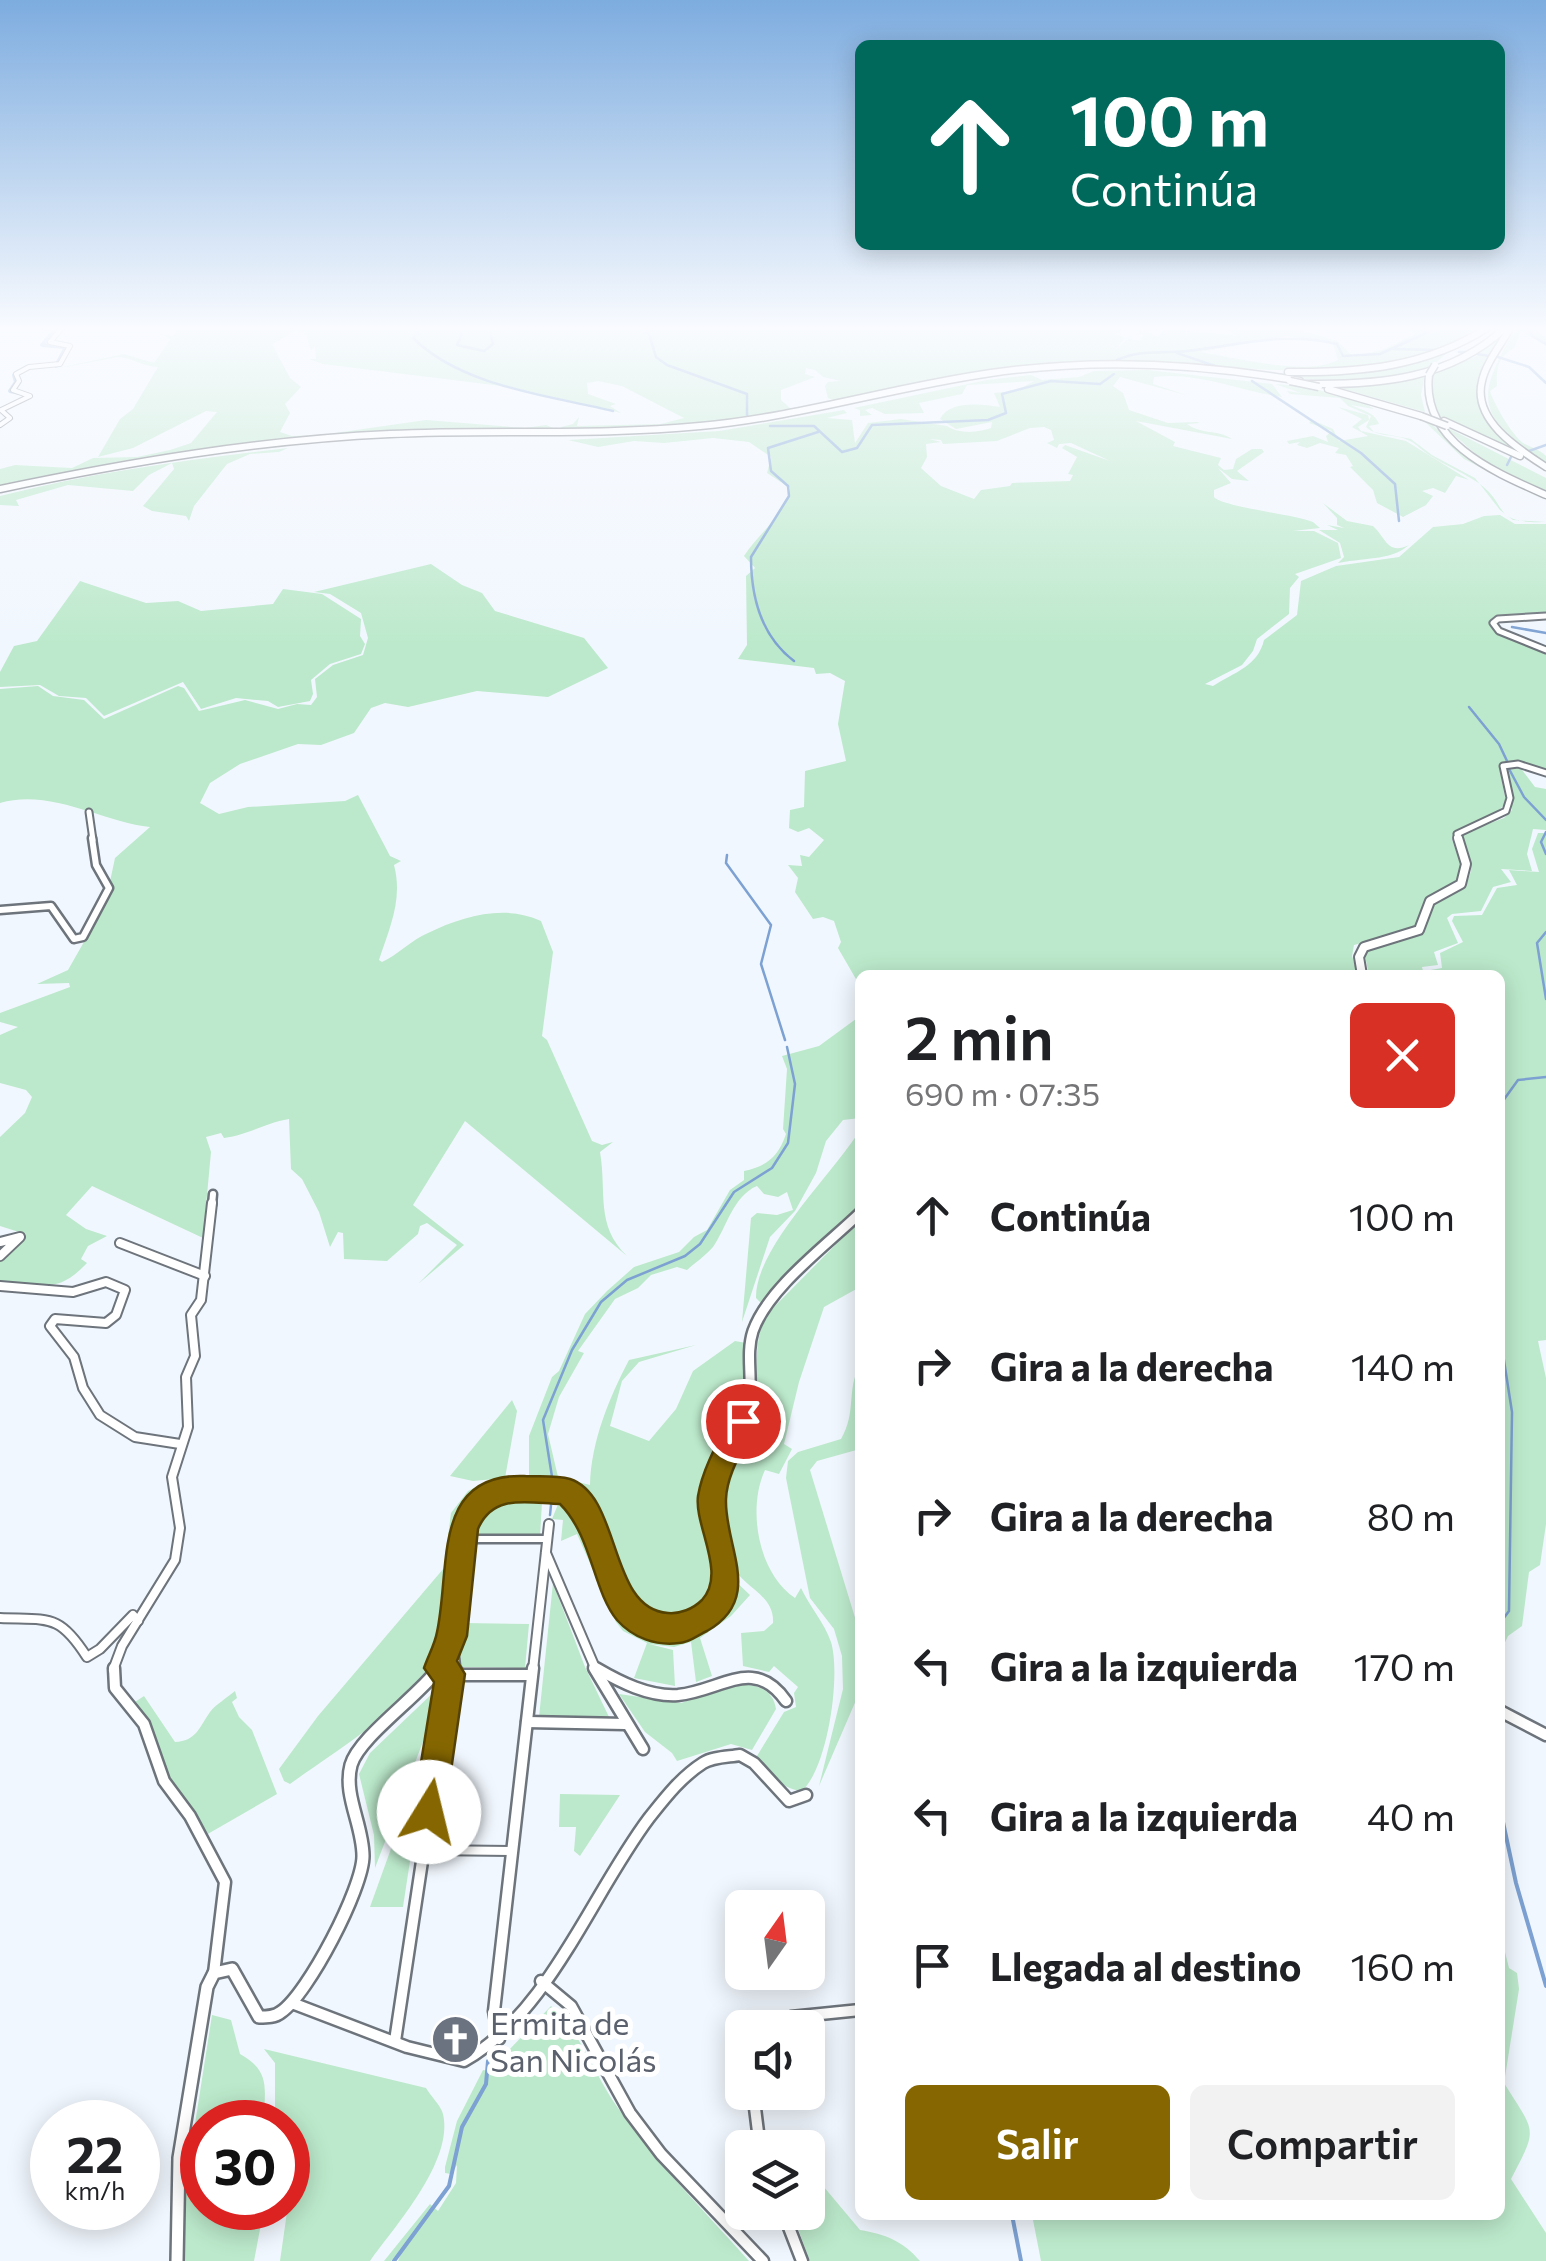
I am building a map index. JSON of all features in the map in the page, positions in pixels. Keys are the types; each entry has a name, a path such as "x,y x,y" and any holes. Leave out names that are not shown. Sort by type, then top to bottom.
{"highway":[{"path":"0,491 168,461 302,444 629,434"},
{"path":"1445,434 1486,466 1546,495"},
{"path":"1468,434 1546,470"},
{"path":"1503,434 1546,470"}],"street":[{"path":"1546,616 1498,619 1494,623 1499,630 1546,650"},
{"path":"1361,970 1364,947 1419,930 1430,901 1461,884 1466,864 1457,834 1506,811 1510,798 1503,766 1518,764 1546,773"},
{"path":"0,910 51,906 74,939 83,937 109,888 98,872 89,812"},
{"path":"177,2261 174,2220 188,2094 207,1987 214,1973 224,1882 190,1816 164,1781 144,1724 115,1688 112,1669 175,1560 180,1528 172,1477 188,1428 186,1377 194,1356 192,1315 201,1300 213,1194"},
{"path":"395,2041 448,1687 455,1675 452,1636 467,1517 482,1498 504,1489 555,1488 577,1498 619,1596 636,1620 664,1630 681,1629 711,1612 720,1598 725,1567 712,1512 714,1486 749,1403 753,1331 769,1305 855,1218"},
{"path":"0,1242 20,1237 0,1256"},
{"path":"120,1242 159,1261 205,1276"},
{"path":"0,1286 76,1292 104,1280 117,1282 125,1290 116,1315 106,1323 55,1319 50,1326 53,1334 75,1359 83,1390 115,1432 151,1442 180,1444"},
{"path":"499,2039 494,2011 549,1524"},
{"path":"474,1539 548,1539"},
{"path":"546,1552 594,1666 644,1748"},
{"path":"0,1618 48,1620 69,1629 86,1657 98,1653 122,1622 133,1615 138,1620"},
{"path":"214,1973 232,1968 240,1976 250,2007 259,2017 271,2017 292,2003 347,1908 362,1869 364,1850 347,1788 351,1762 358,1749 439,1668 452,1636"},
{"path":"594,1666 636,1688 678,1695 737,1676 758,1678 782,1692 786,1701"},
{"path":"439,1668 455,1675 531,1675"},
{"path":"427,1682 440,1675 448,1687"},
{"path":"1505,1714 1546,1735"},
{"path":"526,1722 626,1724"},
{"path":"292,2003 450,2062 479,2056 499,2039 541,1981 657,1806 706,1760 739,1755 750,1759 774,1792 789,1801 806,1794"},
{"path":"424,1850 512,1851"},
{"path":"541,1981 571,2006 630,2113 661,2154 763,2261"},
{"path":"825,2014 855,2011"},
{"path":"790,2230 802,2261"}],"green space":[{"path":"112,434 162,434 133,448 98,457"},
{"path":"199,434 466,434 271,441 142,458 0,485 0,469 15,465 72,468 93,458 137,457 191,443"},
{"path":"677,434 854,434 855,443 861,434 1016,434 997,441 943,444 941,440 929,439 941,442 926,444 927,457 921,468 941,486 974,499 981,490 1012,483 1070,481 1073,475 1068,474 1077,457 1062,448 1065,445 1110,461 1071,443 1059,444 1057,448 1047,443 1054,440 1052,434 1159,434 1175,442 1173,446 1221,458 1218,465 1224,470 1233,469 1236,459 1252,449 1262,449 1264,452 1237,471 1249,481 1232,479 1218,468 1231,483 1214,490 1214,497 1313,522 1320,528 1293,531 1314,531 1338,543 1341,558 1295,574 1299,577 1290,588 1289,614 1257,639 1242,665 1205,684 1213,686 1244,668 1257,656 1264,640 1297,615 1301,581 1336,566 1399,557 1433,527 1500,515 1515,524 1546,524 1546,615 1497,617 1489,625 1546,652 1546,771 1517,762 1499,765 1506,803 1491,818 1456,830 1452,840 1462,867 1455,886 1424,902 1415,928 1354,945 1352,956 1356,970 855,970 855,977 838,948 841,942 834,921 813,919 795,892 798,878 788,865 802,866 800,855 809,857 824,840 809,828 798,832 789,828 790,810 804,807 805,771 846,761 838,724 845,681 830,673 816,674 814,668 738,659 747,645 746,576 755,568 744,556 778,515 790,488 767,473 771,457 749,442 713,438 664,443 634,441 598,447 568,440"},
{"path":"1329,434 1335,434 1339,441 1368,436 1364,434 1406,441 1469,480 1456,476 1445,493 1433,488 1422,491 1433,496 1426,505 1403,517 1377,503 1373,490 1350,467 1353,466 1346,455 1335,453 1339,448 1320,443 1307,448 1297,445 1300,442 1287,441 1313,436 1328,442"},
{"path":"1382,434 1411,439 1480,484 1435,459 1410,441"},
{"path":"1437,434 1442,434 1476,464 1546,501 1464,459"},
{"path":"1452,434 1546,478 1546,493 1480,458"},
{"path":"1477,434 1499,434 1518,451"},
{"path":"1508,434 1514,434 1546,456 1546,464"},
{"path":"288,448 250,454 227,464 194,506 189,521 186,516 143,506 174,469 172,463"},
{"path":"172,463 149,475 133,491 68,485 16,500 19,506 0,505 0,496"},
{"path":"1480,484 1494,498 1508,516 1500,510"},
{"path":"1323,503 1347,521 1373,526 1392,547 1409,545 1388,556 1338,563 1344,557 1340,543 1319,530 1338,530 1327,525 1344,528 1337,525 1337,518"},
{"path":"431,564 482,593 495,611 584,638 608,668 548,697 477,691 408,707 385,703 371,708 354,733 321,745 298,744 240,764 210,783 200,803 219,814 248,807 345,801 358,795 390,856 401,861 394,865 396,901 379,960 382,962 422,936 470,917 513,913 541,921 553,952 542,1036 592,1141 602,1145 613,1142 600,1152 604,1208 610,1232 627,1256 465,1121 413,1205 464,1245 418,1284 457,1245 427,1223 387,1261 344,1259 343,1233 338,1232 330,1247 319,1212 302,1179 291,1169 289,1119 224,1138 221,1133 206,1137 211,1152 203,1238 92,1186 66,1215 86,1229 107,1236 88,1246 81,1259 87,1263 56,1284 0,1283 0,1258 23,1238 22,1233 0,1226 0,1137 25,1113 32,1097 26,1090 0,1083 0,1035 18,1027 0,1022 0,1013 70,987 69,983 37,984 68,970 105,905 115,858 150,827 57,803 0,803 0,689 38,686 53,696 84,700 104,719 178,686 184,688 199,711 245,700 278,709 311,705 317,697 315,679 333,665 363,655 368,638 361,613 330,594 314,592"},
{"path":"80,581 146,603 178,601 201,611 273,604 283,589 322,594 361,619 360,636 365,644 361,654 330,664 311,680 310,701 278,707 268,701 236,698 201,709 183,682 104,716 86,698 59,696 40,685 0,687 0,672 14,646 37,641"},
{"path":"1519,766 1535,787 1546,789 1546,830 1533,829 1527,854 1532,871 1501,869 1511,882 1493,887 1481,911 1447,918 1458,943 1434,952 1438,965 1422,967 1423,970 1368,970 1364,951 1424,931 1432,905 1466,886 1471,871 1461,834 1504,818 1512,810 1505,767"},
{"path":"1538,833 1546,833 1546,1340 1538,1341 1546,1378 1546,1524 1540,1565 1529,1572 1522,1626 1505,1642 1505,970 1431,970 1442,968 1440,953 1463,942 1452,921 1454,916 1482,915 1497,888 1517,885 1509,870 1539,872 1532,849"},
{"path":"855,1020 855,1119 843,1120 826,1141 816,1173 795,1211 770,1237 742,1322 751,1218 757,1213 777,1215 793,1210 787,1192 778,1197 764,1194 757,1186 736,1204 713,1247 687,1270 677,1267 651,1275 638,1288 615,1299 578,1351 584,1353 559,1397 548,1434 558,1477 590,1485 602,1421 629,1360 696,1345 639,1362 622,1381 610,1426 649,1441 676,1409 693,1371 735,1341 746,1343 742,1410 708,1481 707,1518 714,1562 709,1600 698,1614 677,1622 657,1622 630,1604 577,1493 563,1486 529,1484 529,1436 552,1377 559,1371 585,1314 634,1267 679,1252 707,1230 730,1190 744,1180 744,1171 775,1155 786,1134 783,1129 787,1069 782,1056 819,1046"},
{"path":"855,1137 855,1210 762,1304 756,1298 768,1257"},
{"path":"855,1225 855,1290 824,1307 784,1444 792,1449 779,1474 765,1470 757,1503 759,1539 772,1573 795,1598 801,1588 828,1635 834,1657 833,1697 825,1742 819,1762 802,1791 782,1783 757,1756 784,1712 796,1707 794,1693 798,1687 774,1666 769,1672 743,1666 741,1633 764,1631 773,1623 772,1613 731,1563 718,1511 722,1478 753,1403 759,1335 768,1313"},
{"path":"855,1377 855,1450 817,1461 810,1470 855,1618 855,1703 819,1786 843,1689 842,1656 834,1629 810,1598 786,1478 788,1461 798,1452 841,1439 849,1420"},
{"path":"512,1400 517,1411 505,1478 473,1481 450,1476"},
{"path":"476,1487 485,1487 469,1502 459,1521 446,1632 427,1671 372,1725 290,1784 284,1781 279,1769 318,1716 444,1568 451,1513"},
{"path":"505,1497 542,1502 540,1537 472,1538 481,1512"},
{"path":"559,1502 569,1504 610,1595 622,1615 638,1630 659,1638 696,1632 712,1621 723,1606 732,1578 750,1595 731,1616 700,1638 712,1676 696,1682 691,1642 674,1647 649,1644 673,1650 675,1686 634,1678 647,1643 623,1631 616,1622 577,1534 561,1541 563,1520 552,1519"},
{"path":"553,1583 585,1667 609,1717 539,1717"},
{"path":"464,1623 529,1624 525,1668 459,1667"},
{"path":"738,1684 767,1692 776,1709 752,1750 731,1744 677,1761 645,1732 619,1694 681,1703"},
{"path":"436,1690 432,1718 375,1868 374,1835 359,1774 370,1753"},
{"path":"235,1691 237,1698 232,1702 239,1717 252,1730 277,1794 206,1835 165,1773 156,1743 135,1702 144,1696 175,1742 192,1736 212,1709"},
{"path":"424,1769 403,1907 370,1907 419,1771"},
{"path":"560,1794 620,1795 580,1856 574,1851 576,1827 559,1827"},
{"path":"1505,1952 1509,1968 1517,1973 1519,1989 1505,2077"},
{"path":"551,2006 571,2029 633,2128 749,2261 398,2261 402,2251 391,2261 384,2261 430,2204 438,2211 456,2183 457,2165 451,2174 445,2173 445,2167 457,2121 483,2070 489,2071"},
{"path":"212,2015 231,2020 240,2054 262,2075 265,2100 199,2100"},
{"path":"264,2049 426,2088 442,2111 444,2132 431,2172 370,2261 280,2261 284,2230 310,2230 310,2100 275,2100 275,2063"},
{"path":"1505,2085 1530,2130 1526,2149 1511,2179 1546,2233 1546,2261 1041,2261 1033,2220 1505,2220"},
{"path":"825,2188 860,2230 893,2240 920,2261 810,2261 798,2230 825,2230"},
{"path":"180,2230 260,2230 254,2261 182,2261"}],"waterway":[{"path":"794,661 773,640 760,615 751,557 789,496 788,486 771,471 768,448 813,434"},
{"path":"822,434 842,452 857,448 866,434"},
{"path":"1331,434 1361,453 1395,484 1399,521"},
{"path":"1529,451 1546,445"},
{"path":"1507,465 1511,457"},
{"path":"1512,627 1546,633"},
{"path":"1469,707 1499,744 1507,761"},
{"path":"1508,767 1524,797 1546,820"},
{"path":"1546,832 1541,842 1546,854"},
{"path":"727,855 726,863 771,925 761,964 785,1040"},
{"path":"1546,932 1537,943 1546,999"},
{"path":"553,1483 543,1420 572,1350 601,1302 627,1280 685,1256 700,1244 734,1192 772,1168 788,1143 795,1084 787,1047"},
{"path":"1505,1098 1518,1080 1546,1077"},
{"path":"1505,1367 1512,1412 1509,1611 1505,1616"},
{"path":"550,1515 552,1495"},
{"path":"1505,1831 1546,1986"},
{"path":"394,2261 449,2186 462,2127 486,2084 488,2061"},
{"path":"1013,2220 1021,2261"}],"place":[{"name":"Ermita de San Nicolás","path":"455,2040"}],"route":[{"path":"429,1812 450,1674 439,1668 452,1636 464,1529 473,1507 491,1492 504,1489 566,1491 584,1508 626,1608 648,1626 681,1629 711,1612 724,1585 725,1567 712,1500 718,1472 743,1421"}]}
